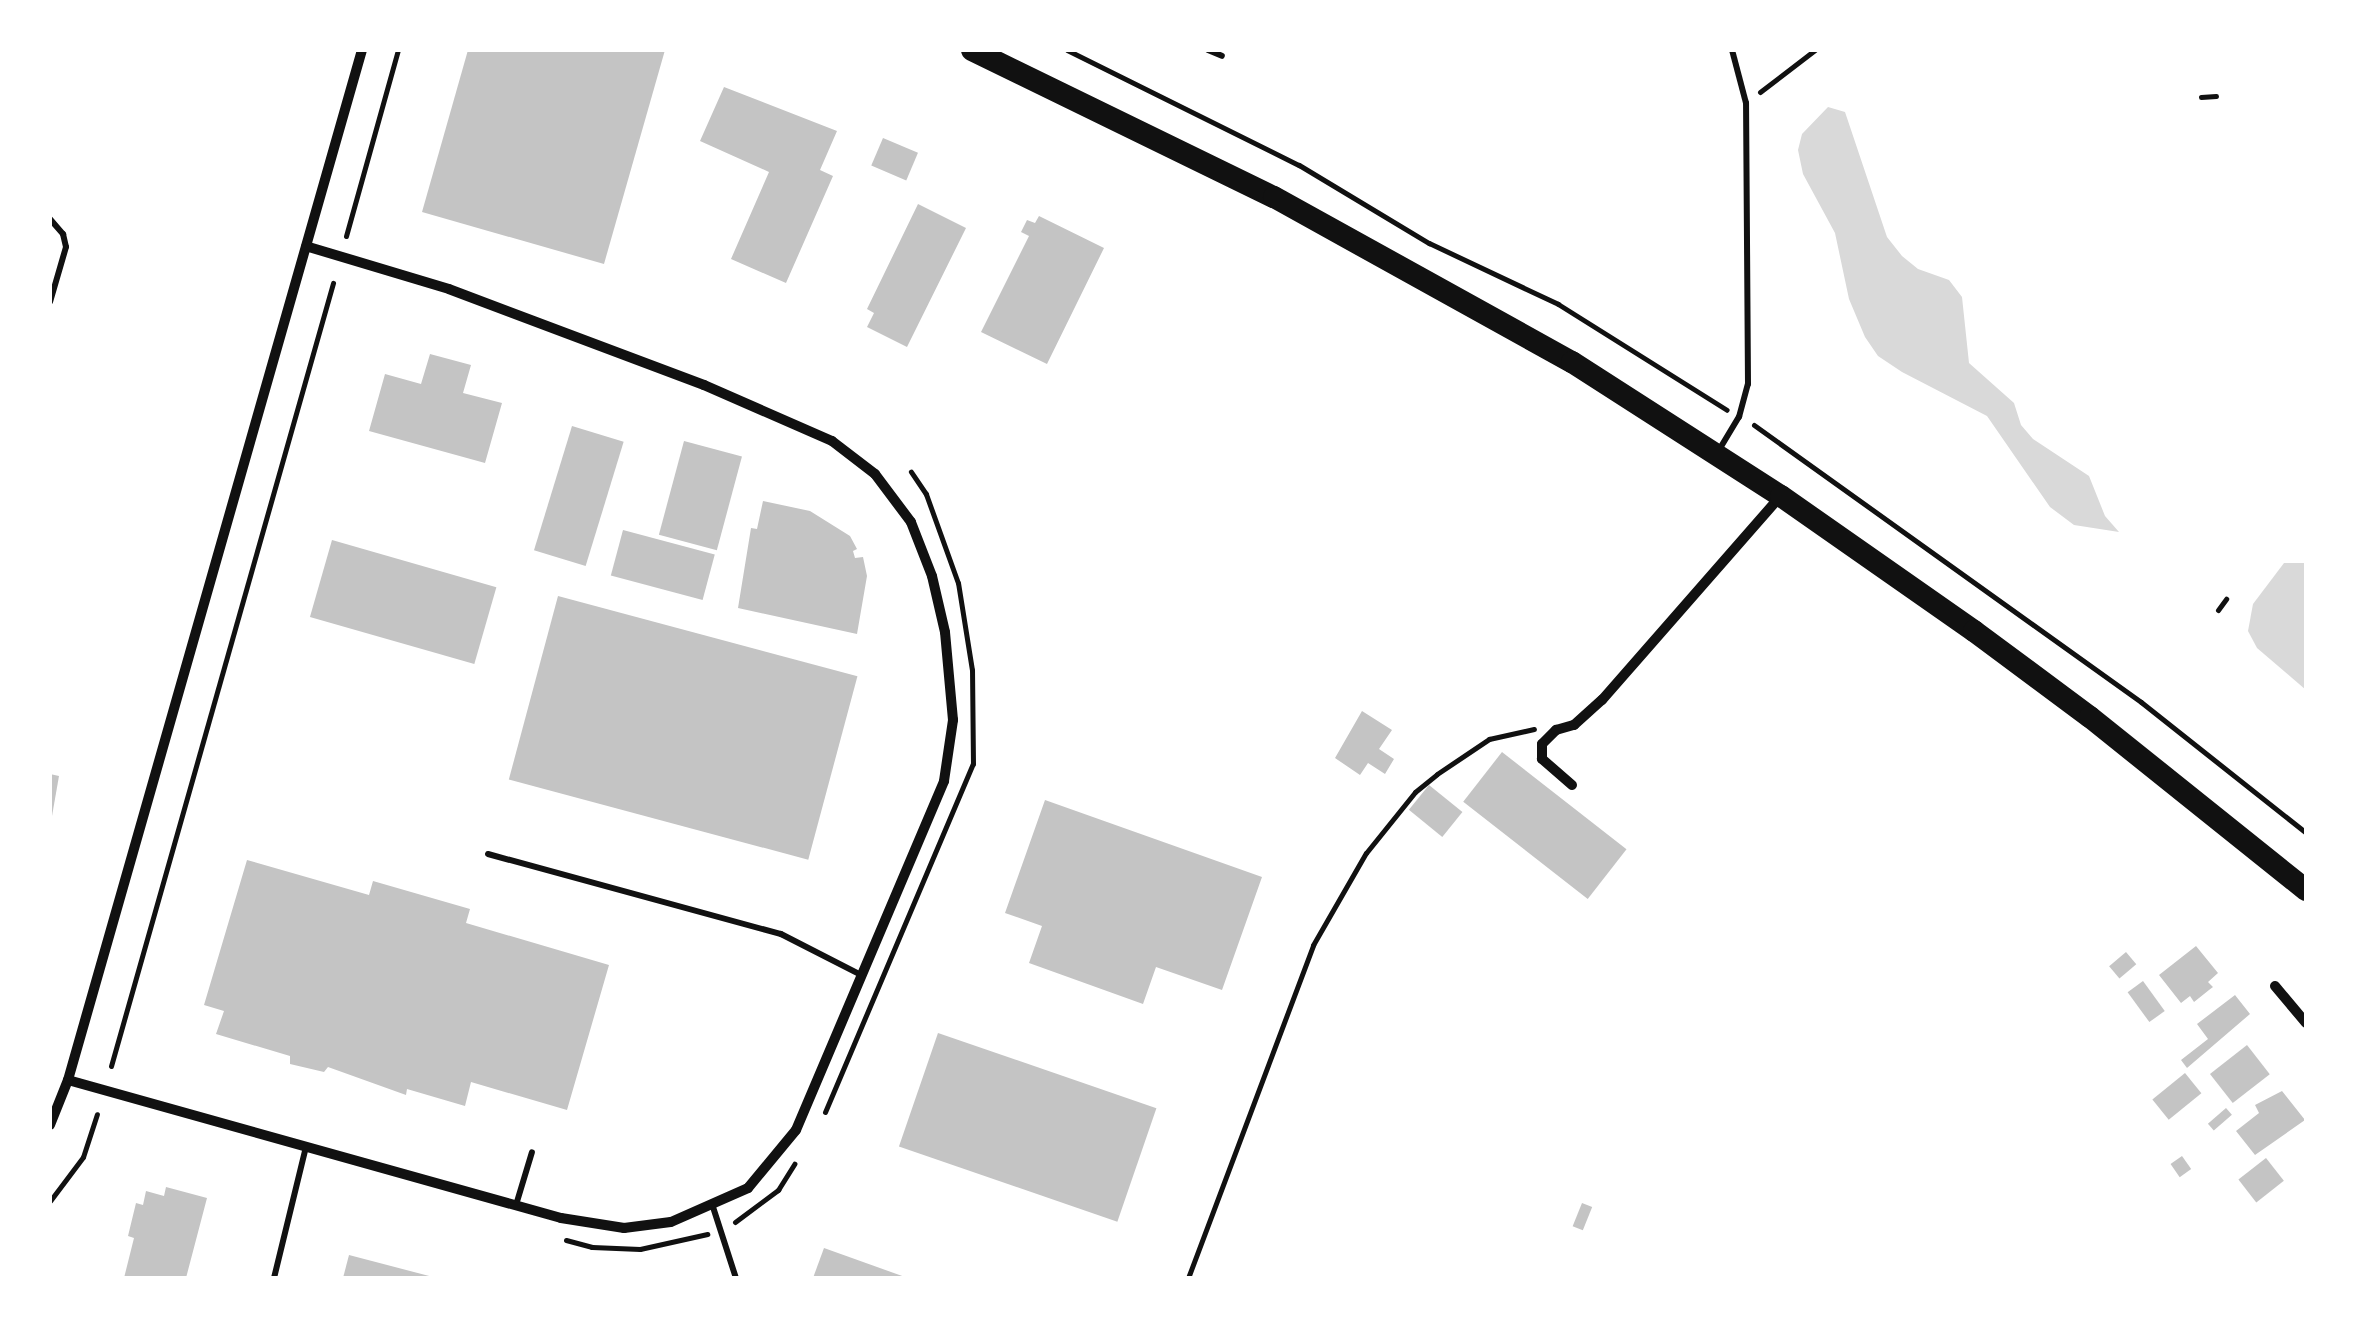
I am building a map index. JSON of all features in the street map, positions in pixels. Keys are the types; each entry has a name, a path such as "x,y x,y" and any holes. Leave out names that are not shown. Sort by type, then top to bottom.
{"highway":[{"path":"972,50 1257,188 1470,302 1717,454 2090,717 2306,890"}],"street":[{"path":"50,1125 68,1080 362,50"},
{"path":"68,1080 516,1205 624,1228 672,1222 713,1207 748,1188 796,1130 944,782 953,720 945,632 932,576 911,522 875,474 832,442 704,385 449,289 306,246"},
{"path":"1572,785 1542,759 1542,744 1556,730 1574,725 1602,700 1781,496"},
{"path":"2276,986 2306,1023"}],"lane":[{"path":"1208,50 1222,56"},
{"path":"1717,454 1739,418 1748,384 1746,103 1732,50"},
{"path":"50,219 64,234 66,248 50,302"},
{"path":"488,854 781,934 864,977"},
{"path":"274,1278 306,1146"},
{"path":"516,1205 532,1152"},
{"path":"713,1207 724,1229 736,1278"}],"path":[{"path":"346,236 398,50"},
{"path":"1067,50 1299,165 1429,243 1558,304 1739,418 1771,434 2067,648 2306,832"},
{"path":"1746,103 1815,50"},
{"path":"2201,97 2216,96"},
{"path":"111,1066 333,282"},
{"path":"1806,479 1814,468"},
{"path":"818,1125 846,1072 974,764 972,670 958,583 926,494 912,472"},
{"path":"2218,610 2226,599"},
{"path":"1188,1278 1313,945 1366,853 1415,792 1489,739 1528,729 1556,730"},
{"path":"50,1201 83,1157 96,1114"},
{"path":"556,1237 592,1247 640,1249 724,1229 778,1190 799,1156"}],"shaded area":[{"path":"1828,107 1845,112 1887,237 1918,269 1949,280 1962,297 1969,363 2014,403 2021,425 2033,439 2089,476 2105,516 2119,532 2074,525 2050,507 1987,416 1878,356 1849,299 1835,233 1803,174 1798,150 1802,134"},
{"path":"2284,563 2306,563 2306,690 2257,648 2248,631 2253,604"}],"building":[{"path":"468,50 665,50 604,264 422,212"},
{"path":"724,87 837,131 820,170 833,176 786,283 731,259 769,172 700,141"},
{"path":"883,138 918,153 906,180 871,166"},
{"path":"918,204 966,228 907,347 867,327 874,313 867,309"},
{"path":"1039,216 1104,248 1047,364 981,332 1029,236 1021,232 1027,220 1035,223"},
{"path":"430,354 471,365 463,393 502,403 485,463 369,431 385,374 421,384"},
{"path":"572,426 624,442 586,566 534,550"},
{"path":"684,441 742,457 717,550 659,535"},
{"path":"763,501 810,511 850,536 857,549 853,551 855,558 863,557 867,576 857,634 738,608 751,528 757,529"},
{"path":"623,530 715,555 703,600 611,575"},
{"path":"332,540 496,587 474,664 310,617"},
{"path":"558,596 857,676 808,860 509,780"},
{"path":"1362,711 1392,730 1379,749 1394,759 1385,774 1368,763 1360,775 1335,758"},
{"path":"1502,752 1627,849 1588,899 1463,802"},
{"path":"50,774 59,776 52,816 50,816"},
{"path":"1429,785 1462,812 1442,837 1409,810"},
{"path":"1045,800 1262,877 1222,990 1156,967 1143,1004 1029,963 1042,926 1005,913"},
{"path":"247,860 369,895 373,881 470,909 466,923 609,965 567,1110 471,1082 465,1106 407,1089 406,1095 328,1067 324,1072 290,1064 290,1056 216,1034 224,1011 204,1005"},
{"path":"2196,946 2218,973 2208,982 2213,987 2194,1002 2190,996 2181,1003 2159,975"},
{"path":"2126,952 2136,964 2119,978 2109,966"},
{"path":"2143,981 2165,1011 2149,1022 2128,992"},
{"path":"2235,995 2250,1014 2187,1068 2181,1060 2208,1039 2197,1024"},
{"path":"938,1033 1156,1108 1117,1222 899,1146"},
{"path":"2247,1045 2270,1074 2233,1103 2210,1074"},
{"path":"2185,1073 2201,1093 2169,1120 2152,1099"},
{"path":"2282,1091 2305,1120 2255,1155 2236,1131 2259,1113 2255,1105"},
{"path":"2226,1108 2232,1115 2214,1131 2208,1124"},
{"path":"2182,1156 2191,1169 2180,1177 2171,1164"},
{"path":"2266,1158 2284,1181 2256,1202 2238,1180"},
{"path":"166,1187 207,1198 186,1278 124,1278 134,1238 128,1236 136,1203 143,1205 146,1191 164,1196"},
{"path":"1582,1203 1592,1207 1583,1230 1573,1226"},
{"path":"824,1248 905,1277 905,1278 813,1278"},
{"path":"349,1255 433,1277 343,1278"}]}
